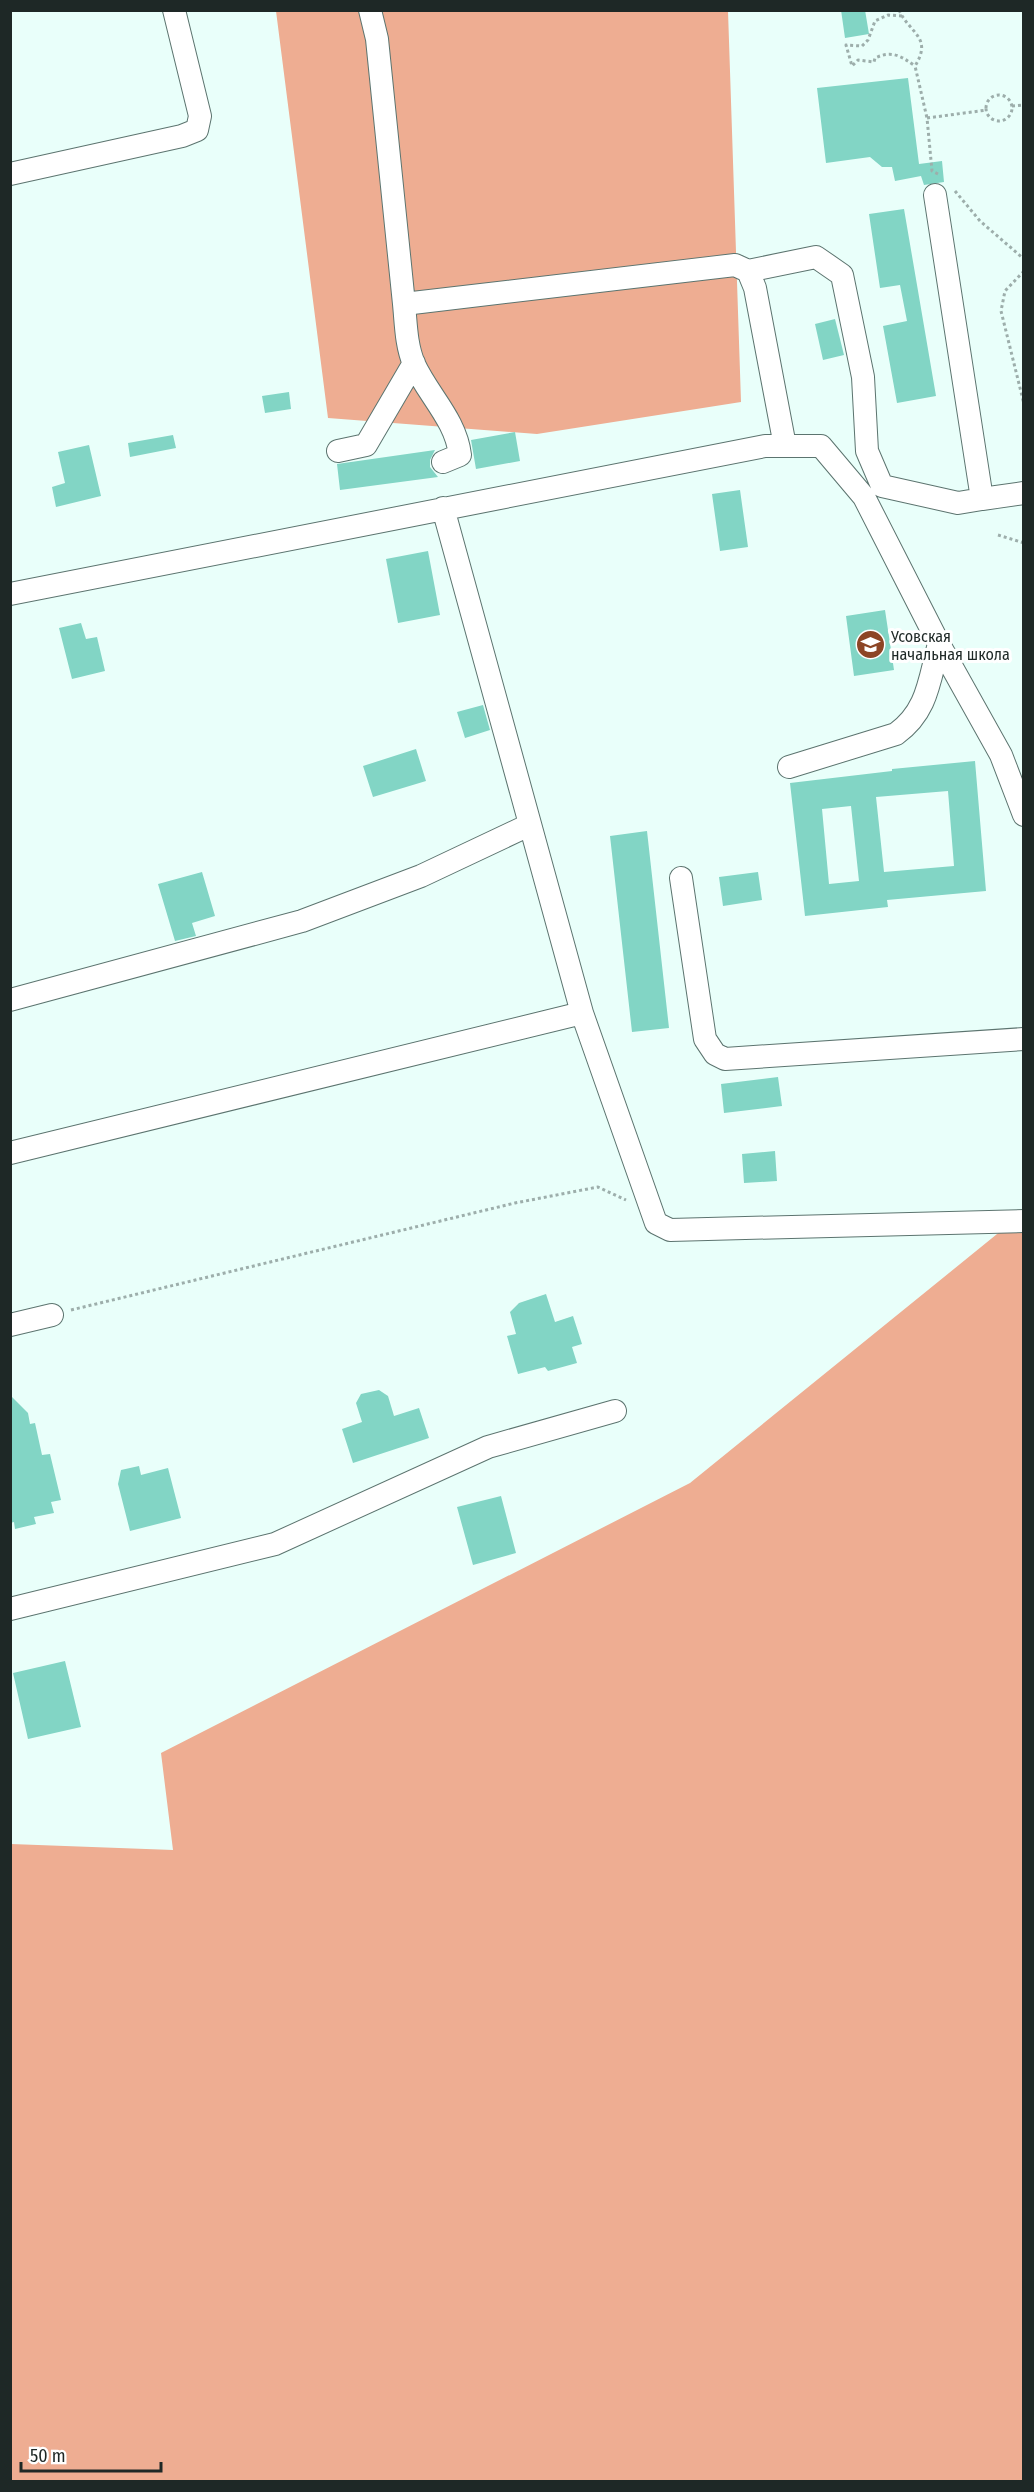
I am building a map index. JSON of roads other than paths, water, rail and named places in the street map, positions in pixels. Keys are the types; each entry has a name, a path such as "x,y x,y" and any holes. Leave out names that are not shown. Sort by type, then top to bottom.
{"street":[{"path":"10,174 182,136 197,130 200,116 174,10"},
{"path":"370,10 377,39 407,337 414,363 458,437 460,455 443,462"},
{"path":"943,185 982,499"},
{"path":"404,304 735,265 748,271 816,257 842,275 864,377 867,451 882,486 958,503 1023,493"},
{"path":"748,271 755,288 785,446"},
{"path":"338,451 366,446 414,363"},
{"path":"10,594 765,446 821,446 864,497 939,644 1001,754 1023,815"},
{"path":"443,508 582,1013 656,1223 670,1230 1023,1221"},
{"path":"789,767 896,734 907,726 921,711 939,644"},
{"path":"10,1000 302,921 421,876 529,825"},
{"path":"681,878 705,1039 715,1054 725,1059 1023,1039"},
{"path":"10,1154 582,1013"},
{"path":"10,1325 52,1315"},
{"path":"10,1610 275,1544 488,1448 615,1411"}],"place":[{"name":"Усовская начальная школа","path":"870,645"}]}
